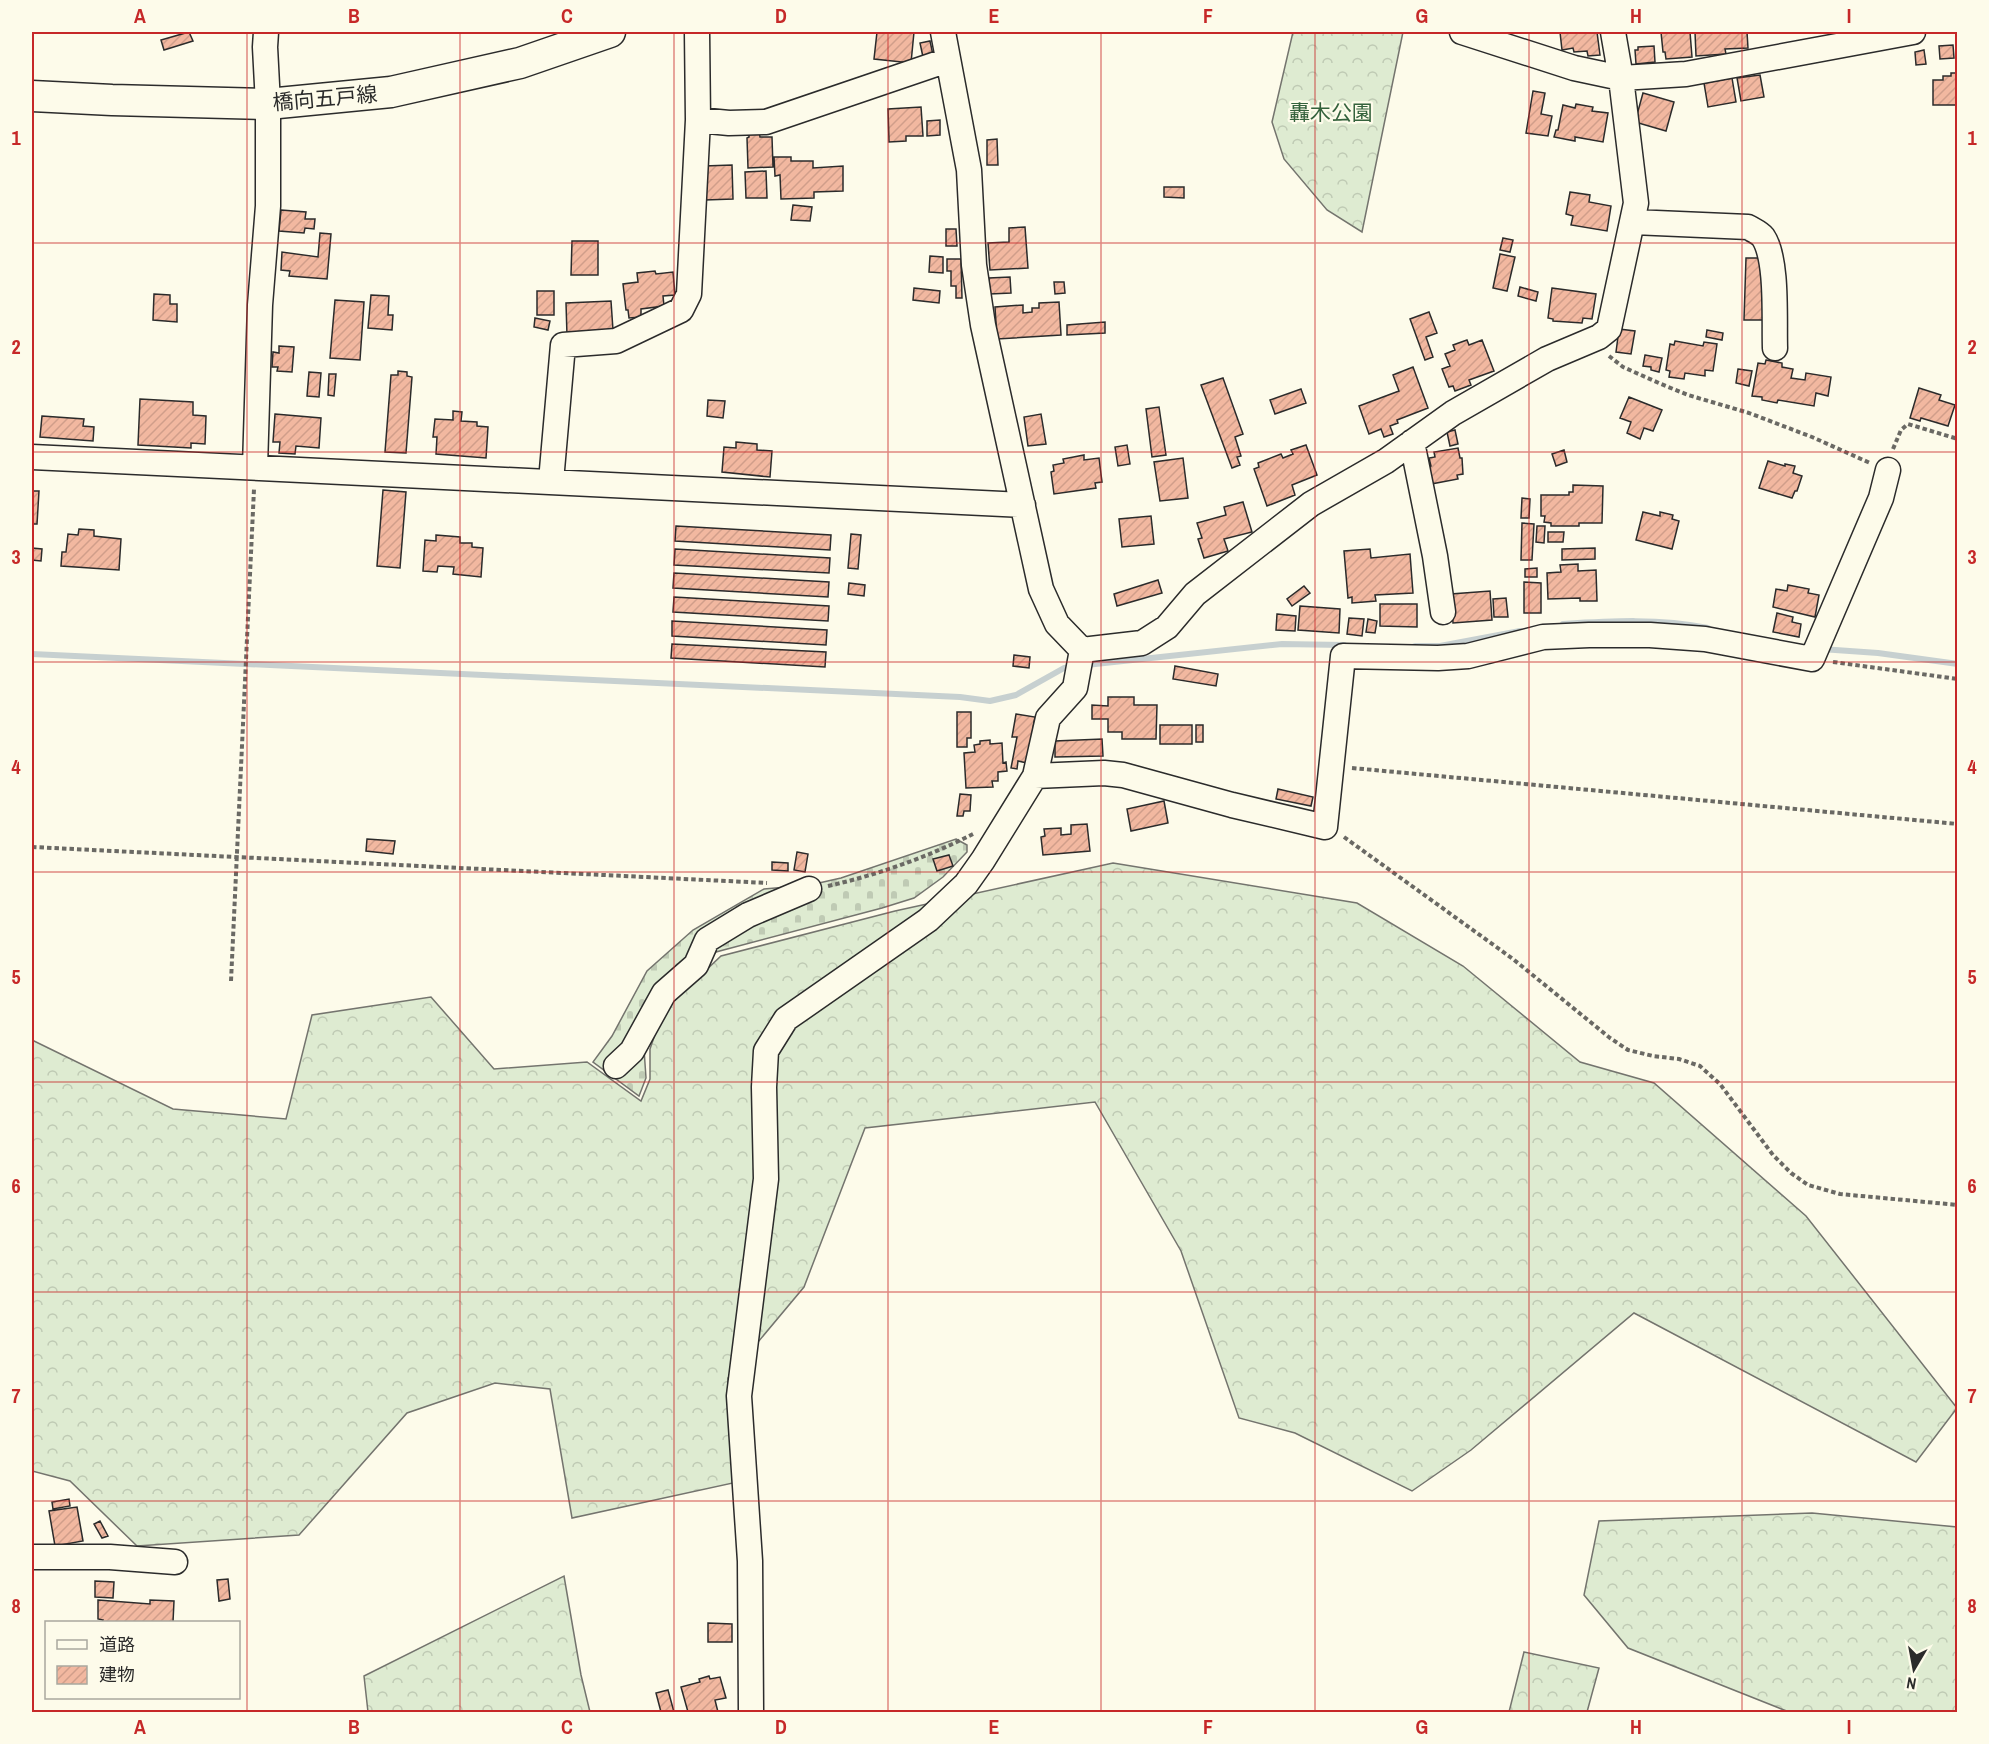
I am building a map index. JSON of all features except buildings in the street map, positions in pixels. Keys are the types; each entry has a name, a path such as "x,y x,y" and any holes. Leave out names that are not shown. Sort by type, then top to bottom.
{"main road":[{"name":"橋向五戸線","path":"32,96 268,104 391,92 520,63 610,32"}],"street":[{"path":"255,467 260,305 268,206 266,32"},
{"path":"551,482 563,345 616,340 681,310 689,294 698,120 697,32"},
{"path":"943,32 969,170 974,266 983,325 1041,589 1057,624 1082,650"},
{"path":"1462,32 1574,68 1621,78 1686,74 1913,32"},
{"path":"1082,650 1142,643 1167,627 1195,594 1311,504 1386,461 1453,413 1547,359 1599,337 1609,329 1636,203 1621,78 1612,32"},
{"path":"698,120 729,123 766,122 948,60"},
{"path":"1633,222 1748,227 1762,236 1770,252 1773,273 1775,348"},
{"path":"1412,442 1435,556 1443,612"},
{"path":"32,457 1023,505"},
{"path":"1035,776 1104,773 1124,775 1232,805 1325,827 1343,656 1438,658 1468,656 1543,637 1589,634 1705,639 1812,659 1881,498 1888,470"},
{"path":"751,1713 750,1561 740,1396 766,1179 764,1087 766,1051 786,1019 928,920 966,884 1035,776 1048,718 1074,688 1082,650"},
{"path":"616,1066 632,1051 664,993 696,965 707,940 764,908 809,890"},
{"path":"32,1557 110,1557 176,1562"}],"path":[{"path":"1599,337 1605,351 1623,368 1688,395 1749,413 1812,437 1888,470 1894,443 1901,430 1908,424 1958,439"},
{"path":"231,981 255,467"},
{"path":"1812,659 1958,679"},
{"path":"1332,766 1958,824"},
{"path":"809,890 853,880 950,846 980,830 1002,826"},
{"path":"1325,827 1342,836 1513,959 1628,1050 1679,1059 1700,1066 1720,1084 1773,1155 1791,1173 1808,1185 1840,1194 1958,1204"},
{"path":"32,847 769,883"}],"green space":[{"name":"轟木公園","path":"1293,32 1403,32 1362,232 1327,210 1284,159 1272,122"},
{"path":"956,839 967,845 967,852 943,877 914,898 716,952 677,989 644,1049 646,1078 639,1096 593,1062 612,1036 647,971 693,930 764,889 810,885 841,878"},
{"path":"1113,863 1357,903 1463,966 1580,1062 1654,1083 1806,1216 1957,1408 1916,1462 1634,1313 1471,1450 1412,1491 1295,1433 1239,1418 1181,1251 1095,1102 865,1128 804,1287 728,1378 733,1483 572,1518 550,1389 495,1383 407,1413 299,1535 137,1546 70,1481 32,1471 32,1040 173,1109 286,1119 312,1015 431,997 494,1069 587,1062 641,1101 650,1079 650,1049 663,1011 721,956 895,911"},
{"path":"1812,1513 1957,1527 1957,1712 1789,1712 1628,1648 1584,1595 1599,1521"},
{"path":"564,1576 581,1675 590,1712 368,1712 364,1676"},
{"path":"1524,1652 1599,1668 1587,1712 1509,1712"}],"waterway":[{"path":"1563,624 1617,621 1654,622 1708,628"},
{"path":"1415,646 1440,646 1520,631"},
{"path":"1086,665 1282,644 1344,645"},
{"path":"1821,649 1878,653 1958,664"},
{"path":"32,654 960,697 990,701 1016,695 1064,668 1073,667"}]}
